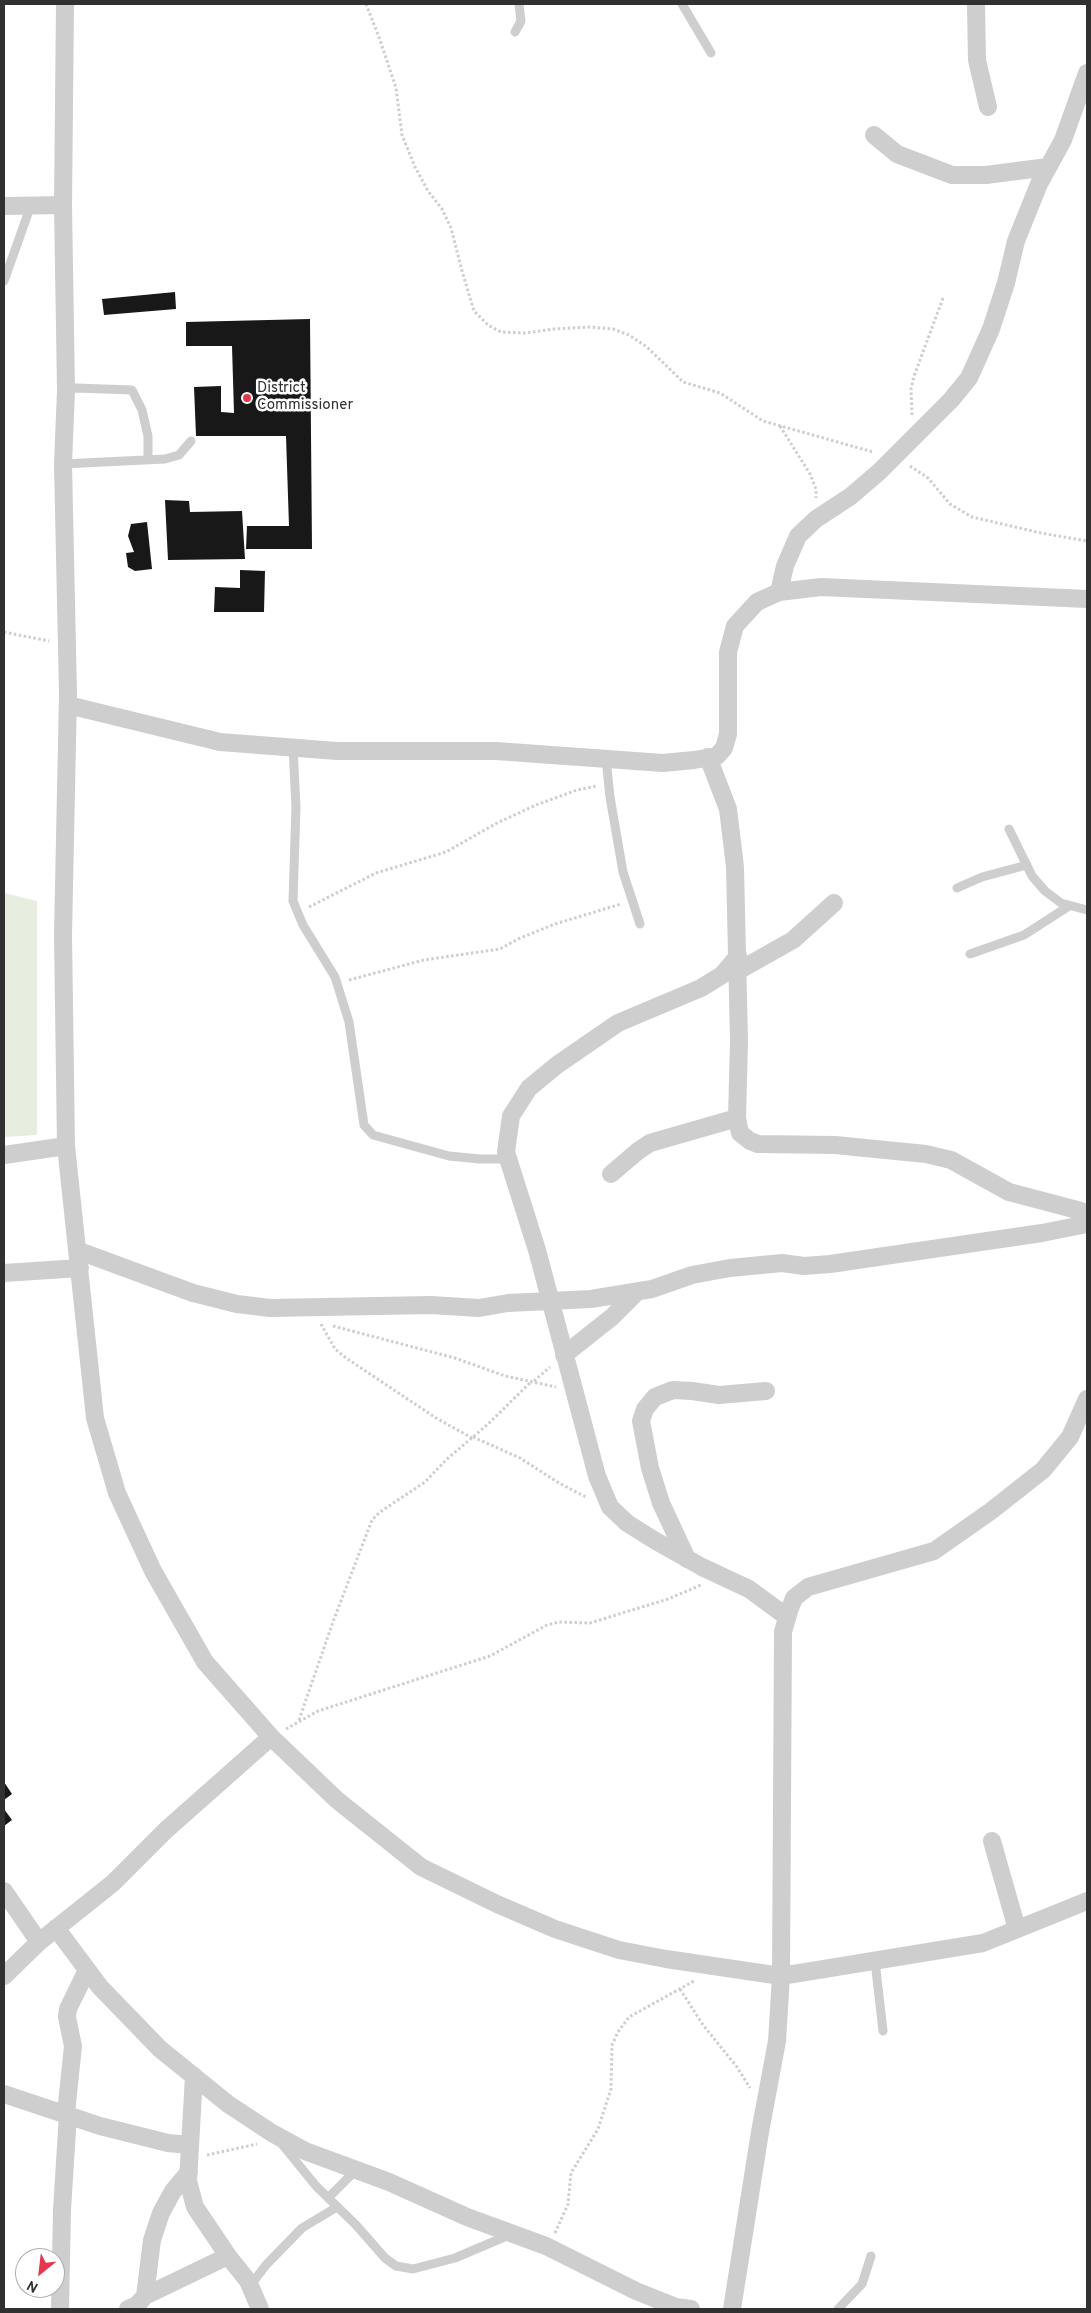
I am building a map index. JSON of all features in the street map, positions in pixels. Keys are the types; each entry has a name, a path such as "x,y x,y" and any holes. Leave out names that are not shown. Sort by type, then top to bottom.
{"street":[{"path":"65,4 64,205 66,390 63,464 68,705 63,935 66,1146 80,1259 95,1418 117,1493 152,1571 206,1662 272,1738 337,1800 421,1867 497,1904 555,1929 619,1950 781,1976 983,1943 1087,1901"},
{"path":"976,4 977,60 988,106"},
{"path":"779,592 785,566 798,536 816,518 851,496 894,458 969,378 992,329 1016,241 1048,166 1083,101 1087,73"},
{"path":"874,135 897,154 952,175 986,176 1048,166"},
{"path":"4,206 64,205"},
{"path":"68,705 220,742 337,750 496,751 663,763 717,756 724,748 728,734 728,652 735,626 757,602 779,592 821,588 1087,598"},
{"path":"708,757 728,809 735,867 738,964 737,1118 740,1133 750,1142 758,1144 835,1145 926,1154 951,1160 1009,1192 1081,1211 1087,1217"},
{"path":"787,1617 749,1589 687,1559 627,1523 610,1507 597,1476 537,1250 506,1152 511,1116 529,1088 567,1056 618,1023 701,988 738,964 792,940 834,903"},
{"path":"611,1174 650,1143 737,1118"},
{"path":"4,1156 66,1146"},
{"path":"4,1273 80,1259 237,1304 270,1308 431,1305 479,1308 508,1303 591,1299 652,1289 692,1275 730,1268 782,1263 804,1266 830,1264 1042,1233 1087,1224"},
{"path":"564,1355 612,1317 637,1292"},
{"path":"687,1559 661,1503 650,1468 641,1421 645,1409 655,1398 673,1390 719,1395 766,1391"},
{"path":"732,2309 766,2101 778,2041 781,1976 784,1752 783,1632 794,1598 808,1587 934,1551 991,1511 1043,1470 1070,1437 1087,1399"},
{"path":"4,1976 39,1942 113,1883 166,1830 272,1738"},
{"path":"992,1841 1017,1929"},
{"path":"4,1891 39,1942"},
{"path":"56,1928 100,1987 160,2049 228,2104 275,2135 305,2151 357,2169 467,2218 546,2246 636,2291 676,2307 691,2309"},
{"path":"60,2309 62,2210 72,2046 67,2017 68,2009 87,1970"},
{"path":"194,2076 188,2181 195,2207 250,2286 260,2309"},
{"path":"4,2094 67,2113 100,2126 168,2143 189,2158"},
{"path":"146,2296 152,2240 161,2213 189,2158"},
{"path":"128,2309 137,2305 146,2296 228,2256"}],"lane":[{"path":"515,32 521,21 519,4"},
{"path":"682,4 710,53"},
{"path":"4,281 32,205"},
{"path":"66,390 76,388 132,390 142,410 148,436 148,460"},
{"path":"63,464 164,459 179,455 191,441"},
{"path":"293,747 296,807 292,901 337,983 349,1022 361,1119 366,1130 373,1135 448,1156 509,1159"},
{"path":"606,759 608,783 623,872 640,924"},
{"path":"1009,829 1032,876 1044,891 1061,903 1087,910"},
{"path":"956,888 982,877 1027,865"},
{"path":"970,954 1024,935 1069,906"},
{"path":"875,1961 883,2031"},
{"path":"275,2135 316,2186 385,2258 396,2266 413,2270 455,2258 512,2234"},
{"path":"328,2198 357,2169"},
{"path":"250,2286 266,2265 302,2228 337,2207"},
{"path":"838,2309 862,2284 871,2256"}],"path":[{"path":"366,4 396,88 402,135 415,167 428,191 442,209 451,228 474,311 488,325 501,332 525,333 563,328 612,329 629,336 648,348 682,382 720,393 763,421 894,458 928,478 958,510 972,517 1041,533 1087,541"},
{"path":"912,440 911,388 943,298"},
{"path":"780,426 810,474 816,489 816,504 806,529"},
{"path":"4,632 67,644"},
{"path":"298,913 376,873 446,852 497,823 536,805 577,790 608,783"},
{"path":"337,983 424,960 500,949 518,938 555,924 631,900"},
{"path":"314,1321 455,1358 505,1376 574,1392"},
{"path":"320,1322 336,1349 346,1358 436,1418 473,1438 520,1458 559,1483 610,1507"},
{"path":"299,1721 334,1619 372,1520 380,1512 425,1482 447,1459 473,1438 532,1381"},
{"path":"272,1738 318,1711 490,1656 547,1625 559,1622 590,1623 668,1599 723,1577"},
{"path":"546,2246 568,2204 570,2173 598,2129 611,2089 612,2045 618,2032 629,2017 716,1967"},
{"path":"680,1989 704,2025 738,2067 753,2092 766,2101"},
{"path":"189,2158 248,2147 275,2135"}],"shaded area":[{"path":"4,893 37,901 37,1135 4,1137"}],"building":[{"path":"175,292 176,309 104,315 102,299"},
{"path":"310,319 312,549 246,549 247,526 289,526 286,436 196,436 194,387 221,386 221,412 234,413 232,346 186,346 186,322"},
{"path":"165,500 189,501 190,512 242,511 245,559 168,560"},
{"path":"147,522 152,569 135,571 128,567 126,553 134,552 128,536 131,524"},
{"path":"240,570 265,571 264,612 214,612 215,587 240,588"},
{"path":"4,1782 12,1794 4,1800"},
{"path":"4,1809 12,1820 4,1826"}],"place":[{"name":"District Commissioner","path":"247,398"}]}
